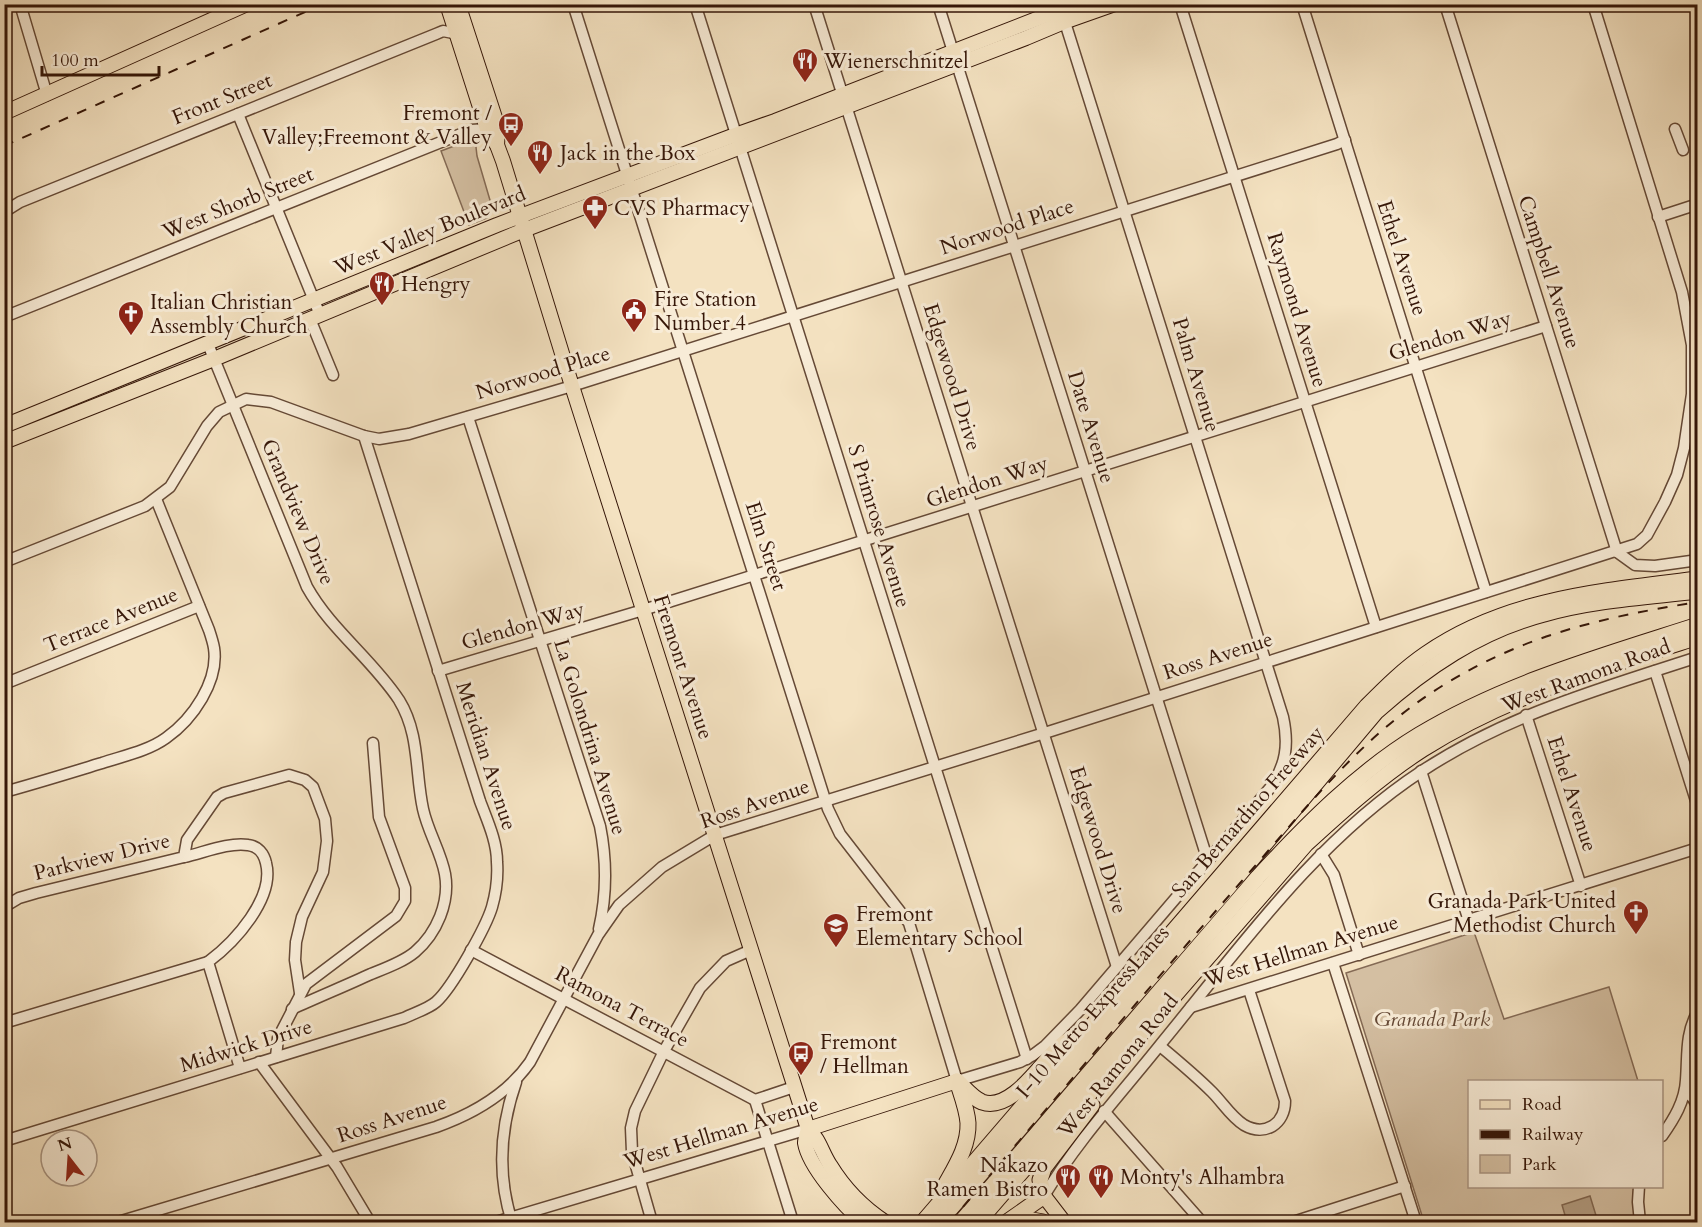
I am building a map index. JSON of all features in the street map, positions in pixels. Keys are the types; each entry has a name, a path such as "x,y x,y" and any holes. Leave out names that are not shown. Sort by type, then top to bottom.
{"highway":[{"name":"San Bernardino Freeway","path":"924,1222 1367,706 1391,682 1425,654 1473,627 1540,602 1575,595 1698,579"},
{"name":"I-10 Metro ExpressLanes","path":"939,1222 1221,896 1376,712 1400,691 1461,648 1512,624 1580,606 1698,591"},
{"name":"I-10 Metro ExpressLanes","path":"961,1222 1284,849 1349,787 1406,744 1498,693 1544,675 1698,625"},
{"path":"978,1222 1306,844 1382,778 1423,749 1528,695 1698,637"},
{"path":"1382,778 1406,744"},
{"path":"1007,1222 1044,1196 1040,1180 1044,1167 1189,979"},
{"path":"957,1081 981,1101 993,1103 1003,1101 1026,1083 1057,1049 1100,1017"},
{"path":"924,1222 960,1158 966,1142 968,1123 957,1081"},
{"path":"1011,1163 1055,1133"},
{"path":"1015,1222 1032,1220 1043,1222"}],"main road":[{"path":"447,4 487,129 497,145"},
{"path":"458,4 498,127 497,145"},
{"name":"West Valley Boulevard","path":"4,426 314,301 630,183 739,149 844,100 955,57 1075,4"},
{"name":"West Valley Boulevard","path":"1061,12 1116,4"},
{"path":"4,113 239,6"},
{"name":"West Valley Boulevard","path":"630,183 735,135 844,100"},
{"name":"Fremont Avenue","path":"497,145 808,1129 818,1138 828,1162 845,1186 858,1201 885,1222"},
{"name":"West Valley Boulevard","path":"4,442 315,317 522,223"},
{"path":"36,429 45,418 68,408 69,400"},
{"name":"West Hellman Avenue","path":"808,1129 957,1081"},
{"name":"Fremont Avenue","path":"808,1129 805,1142 818,1170 839,1200 863,1222"},
{"path":"1044,1196 1064,1222"}],"street":[{"path":"20,4 47,94"},
{"name":"Elm Street","path":"573,4 825,800 840,834 909,923 957,1081"},
{"name":"S Primrose Avenue","path":"694,4 1027,1059"},
{"name":"Edgewood Drive","path":"814,4 1117,967"},
{"name":"Date Avenue","path":"938,4 1208,861"},
{"name":"Raymond Avenue","path":"1180,4 1376,627"},
{"name":"Ethel Avenue","path":"1302,4 1486,592"},
{"name":"Campbell Avenue","path":"1445,4 1617,552"},
{"name":"Ross Avenue","path":"118,1222 330,1160 454,1120 497,1097 518,1079 530,1062 598,936 619,905 642,884 686,851 715,835 1637,544 1647,535 1656,521 1677,475 1694,412 1689,324 1682,292 1593,4"},
{"name":"Palm Avenue","path":"1061,12 1266,662 1288,741 1280,775 1208,861"},
{"name":"Front Street","path":"4,212 27,199 436,33 443,31 458,34"},
{"path":"238,114 314,301 315,317 333,375"},
{"name":"West Shorb Street","path":"4,317 471,130 487,129"},
{"path":"1675,129 1683,150"},
{"name":"Norwood Place","path":"4,562 145,506 156,499 170,487 207,426 219,412 246,399 271,402 364,436 379,439 392,438 572,386 1235,177 1345,140"},
{"path":"1658,217 1698,204"},
{"name":"Glendon Way","path":"438,671 754,576 1546,326"},
{"name":"Grandview Drive","path":"208,344 312,596 325,615 390,687 408,718 414,736 423,808 445,875 446,891 436,925 427,940 414,953 398,963 292,1009"},
{"name":"La Golondrina Avenue","path":"468,417 600,826 605,853 606,880 598,936"},
{"name":"Meridian Avenue","path":"364,436 493,838 497,861 492,908 471,950"},
{"path":"4,792 146,748 166,738 181,725 207,689 213,668 214,649 209,630 156,499"},
{"path":"1617,552 1635,565 1655,566 1698,560"},
{"name":"Terrace Avenue","path":"4,684 199,606"},
{"name":"West Ramona Road","path":"1044,1196 1071,1154 1104,1111 1160,1046 1222,967 1322,854 1374,807 1421,771 1457,749 1526,715 1698,657"},
{"path":"1655,671 1698,807"},
{"name":"Ethel Avenue","path":"1526,715 1581,886"},
{"path":"276,1057 278,1038 300,993 310,980 396,916 405,901 404,881 379,817 373,743"},
{"path":"1421,771 1469,921"},
{"name":"Parkview Drive","path":"4,907 19,898 36,893 184,857 188,840 217,797 224,792 289,775 305,780 313,787 325,819 327,849 322,872 297,933 295,960 300,993"},
{"path":"4,1023 208,962 221,952 258,908 268,884 266,859 260,849 250,845 236,845 184,857"},
{"name":"West Hellman Avenue","path":"1191,1007 1698,848"},
{"path":"1322,854 1334,875 1359,955"},
{"path":"957,1081 1027,1059 1045,1046 1080,1010 1208,861"},
{"name":"Ramona Terrace","path":"471,950 755,1100"},
{"name":"Midwick Drive","path":"4,1141 404,1018 436,1002 458,973 471,950"},
{"path":"652,1222 631,1145 633,1119 642,1092 706,979 726,961 751,950"},
{"path":"208,962 240,1068"},
{"path":"1333,963 1416,1222"},
{"path":"1160,1046 1214,1094 1242,1124 1259,1130 1269,1129 1276,1125 1285,1110 1285,1101 1248,990"},
{"path":"1663,1134 1676,1115 1685,1091 1688,1035 1698,1011"},
{"path":"259,1062 330,1160 338,1167 370,1222"},
{"path":"512,1220 504,1192 501,1152 507,1113 518,1079"},
{"path":"793,1222 755,1100 794,1087"},
{"path":"1685,1091 1693,1098 1698,1108"},
{"path":"1104,1111 1202,1222"},
{"name":"West Hellman Avenue","path":"496,1222 512,1220 639,1179 808,1129"},
{"path":"1294,1222 1405,1186"},
{"path":"1639,1188 1640,1222"}],"green space":[{"path":"475,138 477,156 492,207 487,218 469,225 441,151"},
{"name":"Granada Park","path":"1474,932 1504,1019 1609,987 1638,1080 1468,1080 1468,1188 1634,1188 1635,1222 1424,1222 1346,973"}],"shaded area":[{"path":"1590,1196 1598,1222 1567,1222 1562,1205"}],"railway":[{"path":"4,146 323,4"},
{"path":"950,1222 1287,829 1334,776 1385,728 1442,686 1503,653 1565,630 1629,614 1698,602"}],"place":[{"name":"Wienerschnitzel","path":"805,84"},
{"name":"Fremont / Valley;Freemont & Valley","path":"511,148"},
{"name":"Jack in the Box","path":"540,176"},
{"name":"CVS Pharmacy","path":"595,231"},
{"name":"Hengry","path":"382,307"},
{"name":"Fire Station Number 4","path":"634,334"},
{"name":"Italian Christian Assembly Church","path":"131,337"},
{"name":"Granada Park United Methodist Church","path":"1636,936"},
{"name":"Fremont Elementary School","path":"836,949"},
{"name":"Fremont / Hellman","path":"801,1077"},
{"name":"Nakazo Ramen Bistro","path":"1068,1200"},
{"name":"Monty's Alhambra","path":"1101,1200"}]}
